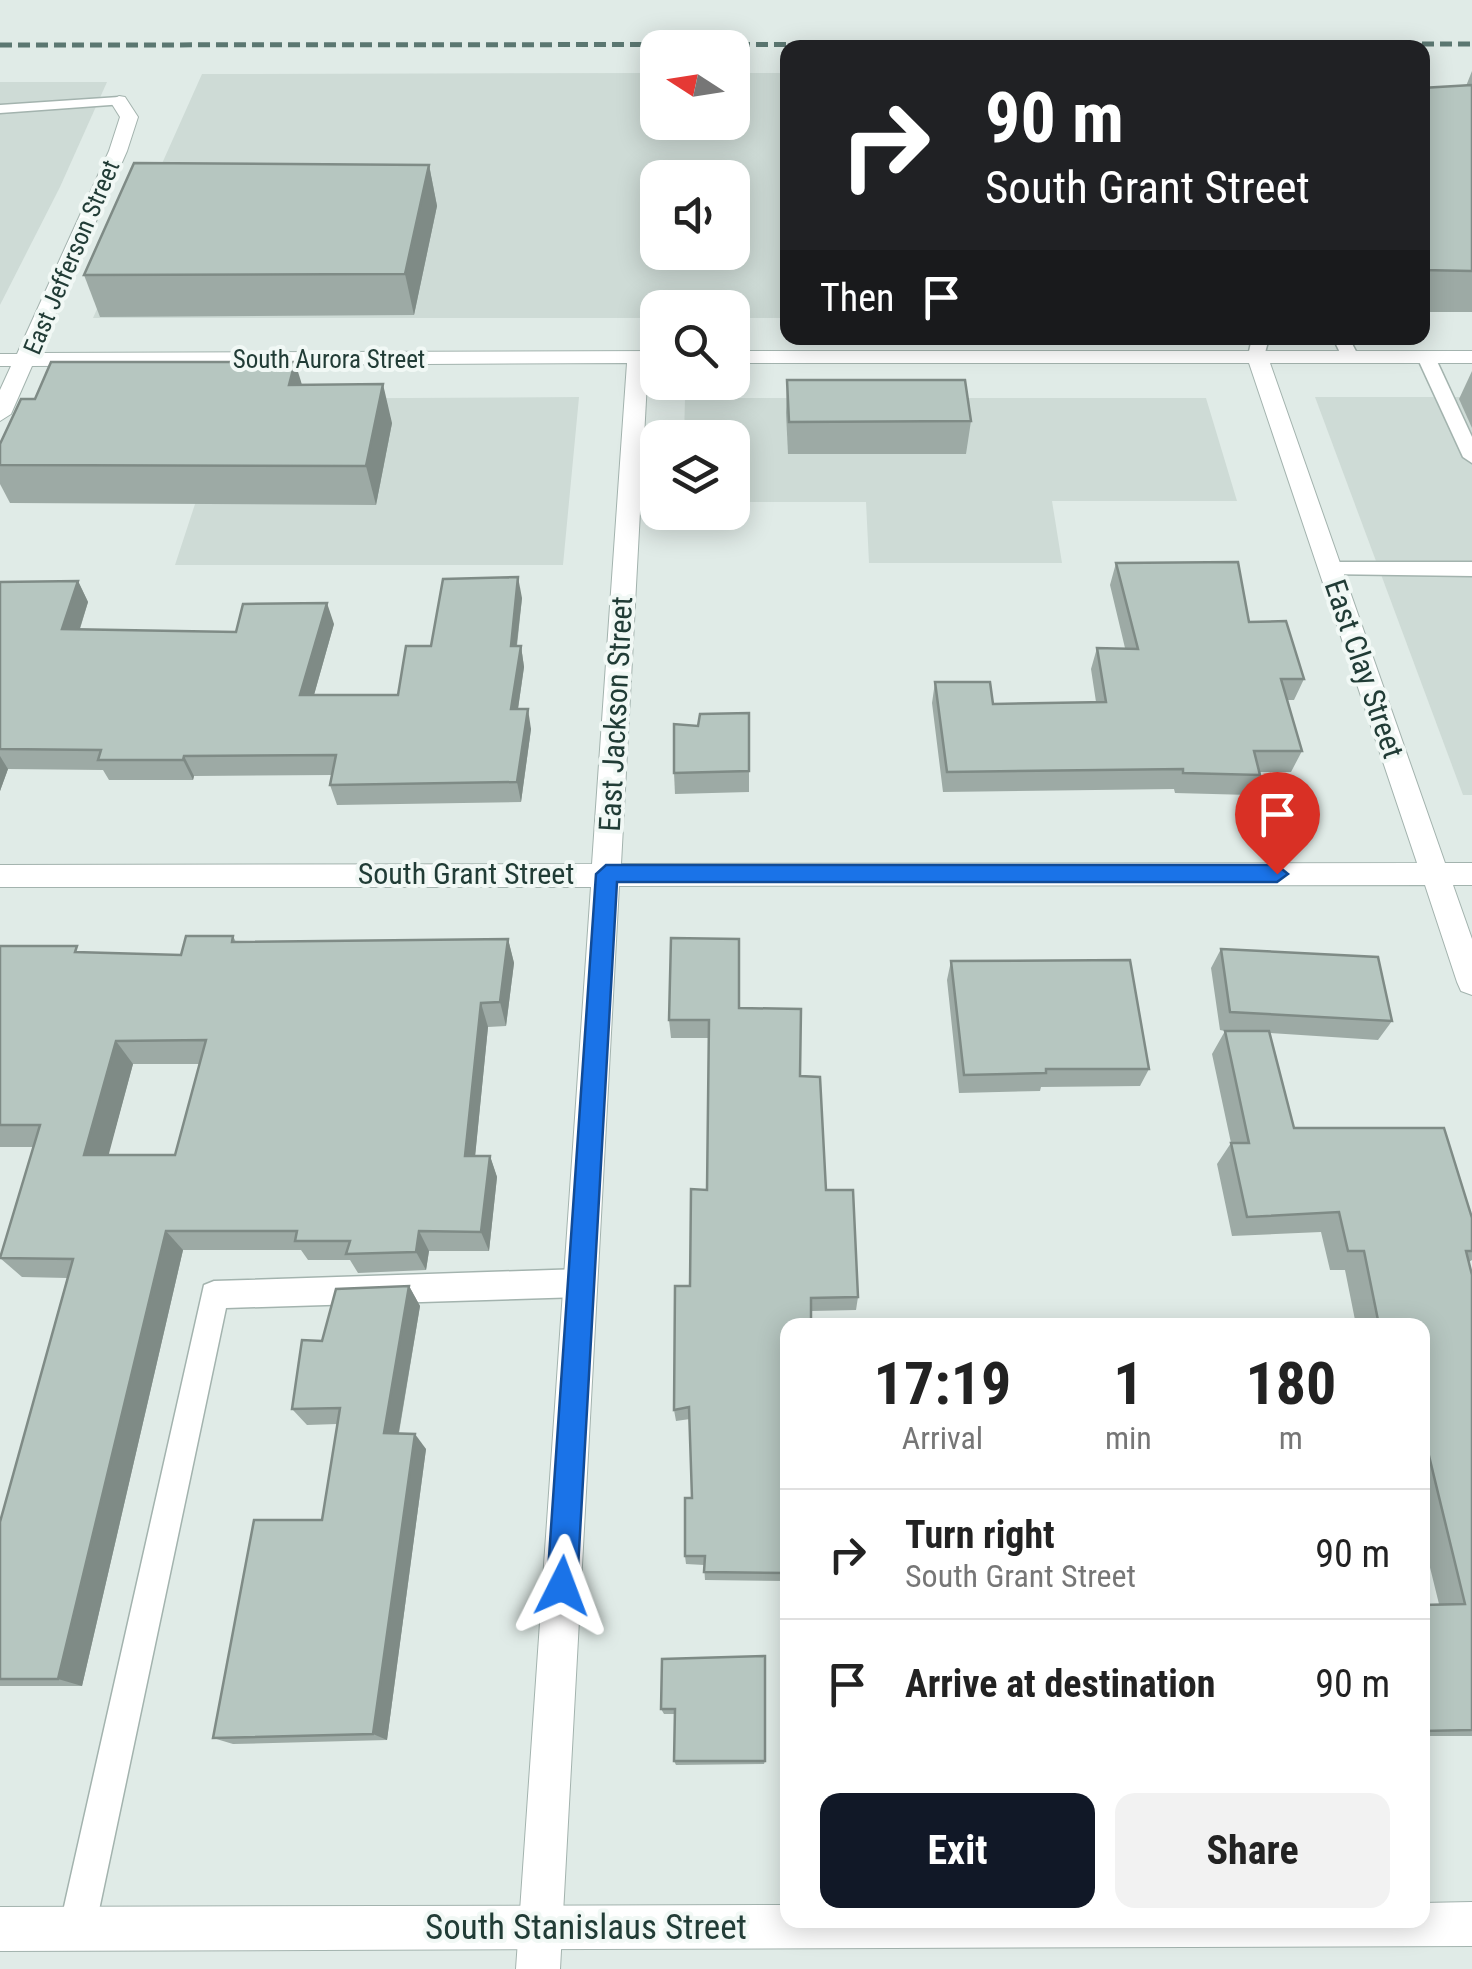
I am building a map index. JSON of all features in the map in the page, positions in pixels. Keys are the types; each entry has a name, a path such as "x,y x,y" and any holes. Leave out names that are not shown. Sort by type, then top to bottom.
{"street":[{"name":"East Jefferson Street","path":"0,414 28,360 118,151 130,117 119,101"},
{"name":"East Clay Street","path":"1258,347 1472,982"},
{"path":"750,357 1346,347 1426,357 1472,357"},
{"name":"South Aurora Street","path":"0,360 640,357"},
{"name":"East Jackson Street","path":"540,1948 606,874 645,400"},
{"name":"South Grant Street","path":"0,876 1472,874"},
{"name":"South Stanislaus Street","path":"1430,1925 1472,1924"},
{"name":"South Stanislaus Street","path":"0,1928 540,1948 1317,1928"}],"lane":[{"path":"0,109 119,101"},
{"path":"1426,357 1472,457"},
{"path":"1330,569 1472,568"},
{"path":"77,1928 214,1295 581,1283"}],"shaded area":[{"path":"640,73 640,140 750,140 750,73 780,73 780,318 750,318 750,290 640,290 640,318 93,318 202,74"},
{"path":"0,82 107,82 60,187 0,305"},
{"path":"579,397 563,565 175,565 196,501 56,400"},
{"path":"1315,397 1472,397 1472,795 1463,795"},
{"path":"1206,398 1237,501 1052,501 1062,563 869,563 866,502 750,502 750,420 684,420 685,400"}],"building":[{"path":"1472,85 1472,271 1430,270 1430,88"},
{"path":"134,163 429,165 405,274 84,275"},
{"path":"51,362 295,362 289,385 383,384 366,466 0,465 0,444 21,399 35,399"},
{"path":"787,380 965,380 971,421 789,422"},
{"path":"1238,562 1249,622 1286,621 1304,679 1281,679 1302,751 1254,751 1260,775 1183,773 1183,769 947,772 935,682 990,682 993,704 1106,702 1097,648 1138,649 1116,563"},
{"path":"518,577 511,646 521,646 511,709 528,709 517,782 330,785 336,755 98,760 101,750 0,749 0,582 78,581 62,629 236,632 243,604 327,603 300,695 398,695 406,646 431,646 443,579"},
{"path":"749,713 749,771 674,773 674,724 698,726 700,714"},
{"path":"186,936 233,936 232,942 508,939 500,1002 481,1003 465,1156 490,1156 481,1232 419,1231 416,1252 346,1254 350,1241 295,1241 297,1231 166,1231 58,1679 0,1679 0,1522 73,1259 0,1258 40,1125 0,1125 0,946 77,946 75,952 181,955","holes":["206,1040 175,1155 84,1155 116,1041"]},
{"path":"671,938 739,939 739,1008 801,1009 800,1076 820,1077 826,1190 853,1190 858,1297 811,1298 811,1318 780,1318 780,1573 704,1572 705,1556 685,1556 685,1498 692,1498 689,1407 674,1410 675,1286 690,1286 691,1189 707,1190 709,1020 669,1020"},
{"path":"1221,949 1378,957 1392,1021 1230,1012"},
{"path":"1130,960 1149,1069 1046,1069 1046,1073 964,1075 951,961"},
{"path":"1225,1031 1269,1031 1294,1128 1444,1128 1472,1218 1472,1251 1466,1251 1472,1275 1472,1730 1430,1731 1430,1605 1465,1604 1430,1460 1430,1318 1378,1318 1364,1251 1348,1251 1339,1212 1247,1217 1231,1143 1249,1143"},
{"path":"409,1286 384,1433 415,1434 373,1734 213,1738 254,1520 322,1520 340,1408 292,1409 302,1340 322,1341 336,1289"},
{"path":"765,1656 765,1761 674,1761 675,1709 661,1709 662,1659"}],"railway":[{"path":"0,45 780,44"},
{"path":"1430,44 1472,44"}],"route":[{"path":"562,1586 606,874 1277,874"}]}
